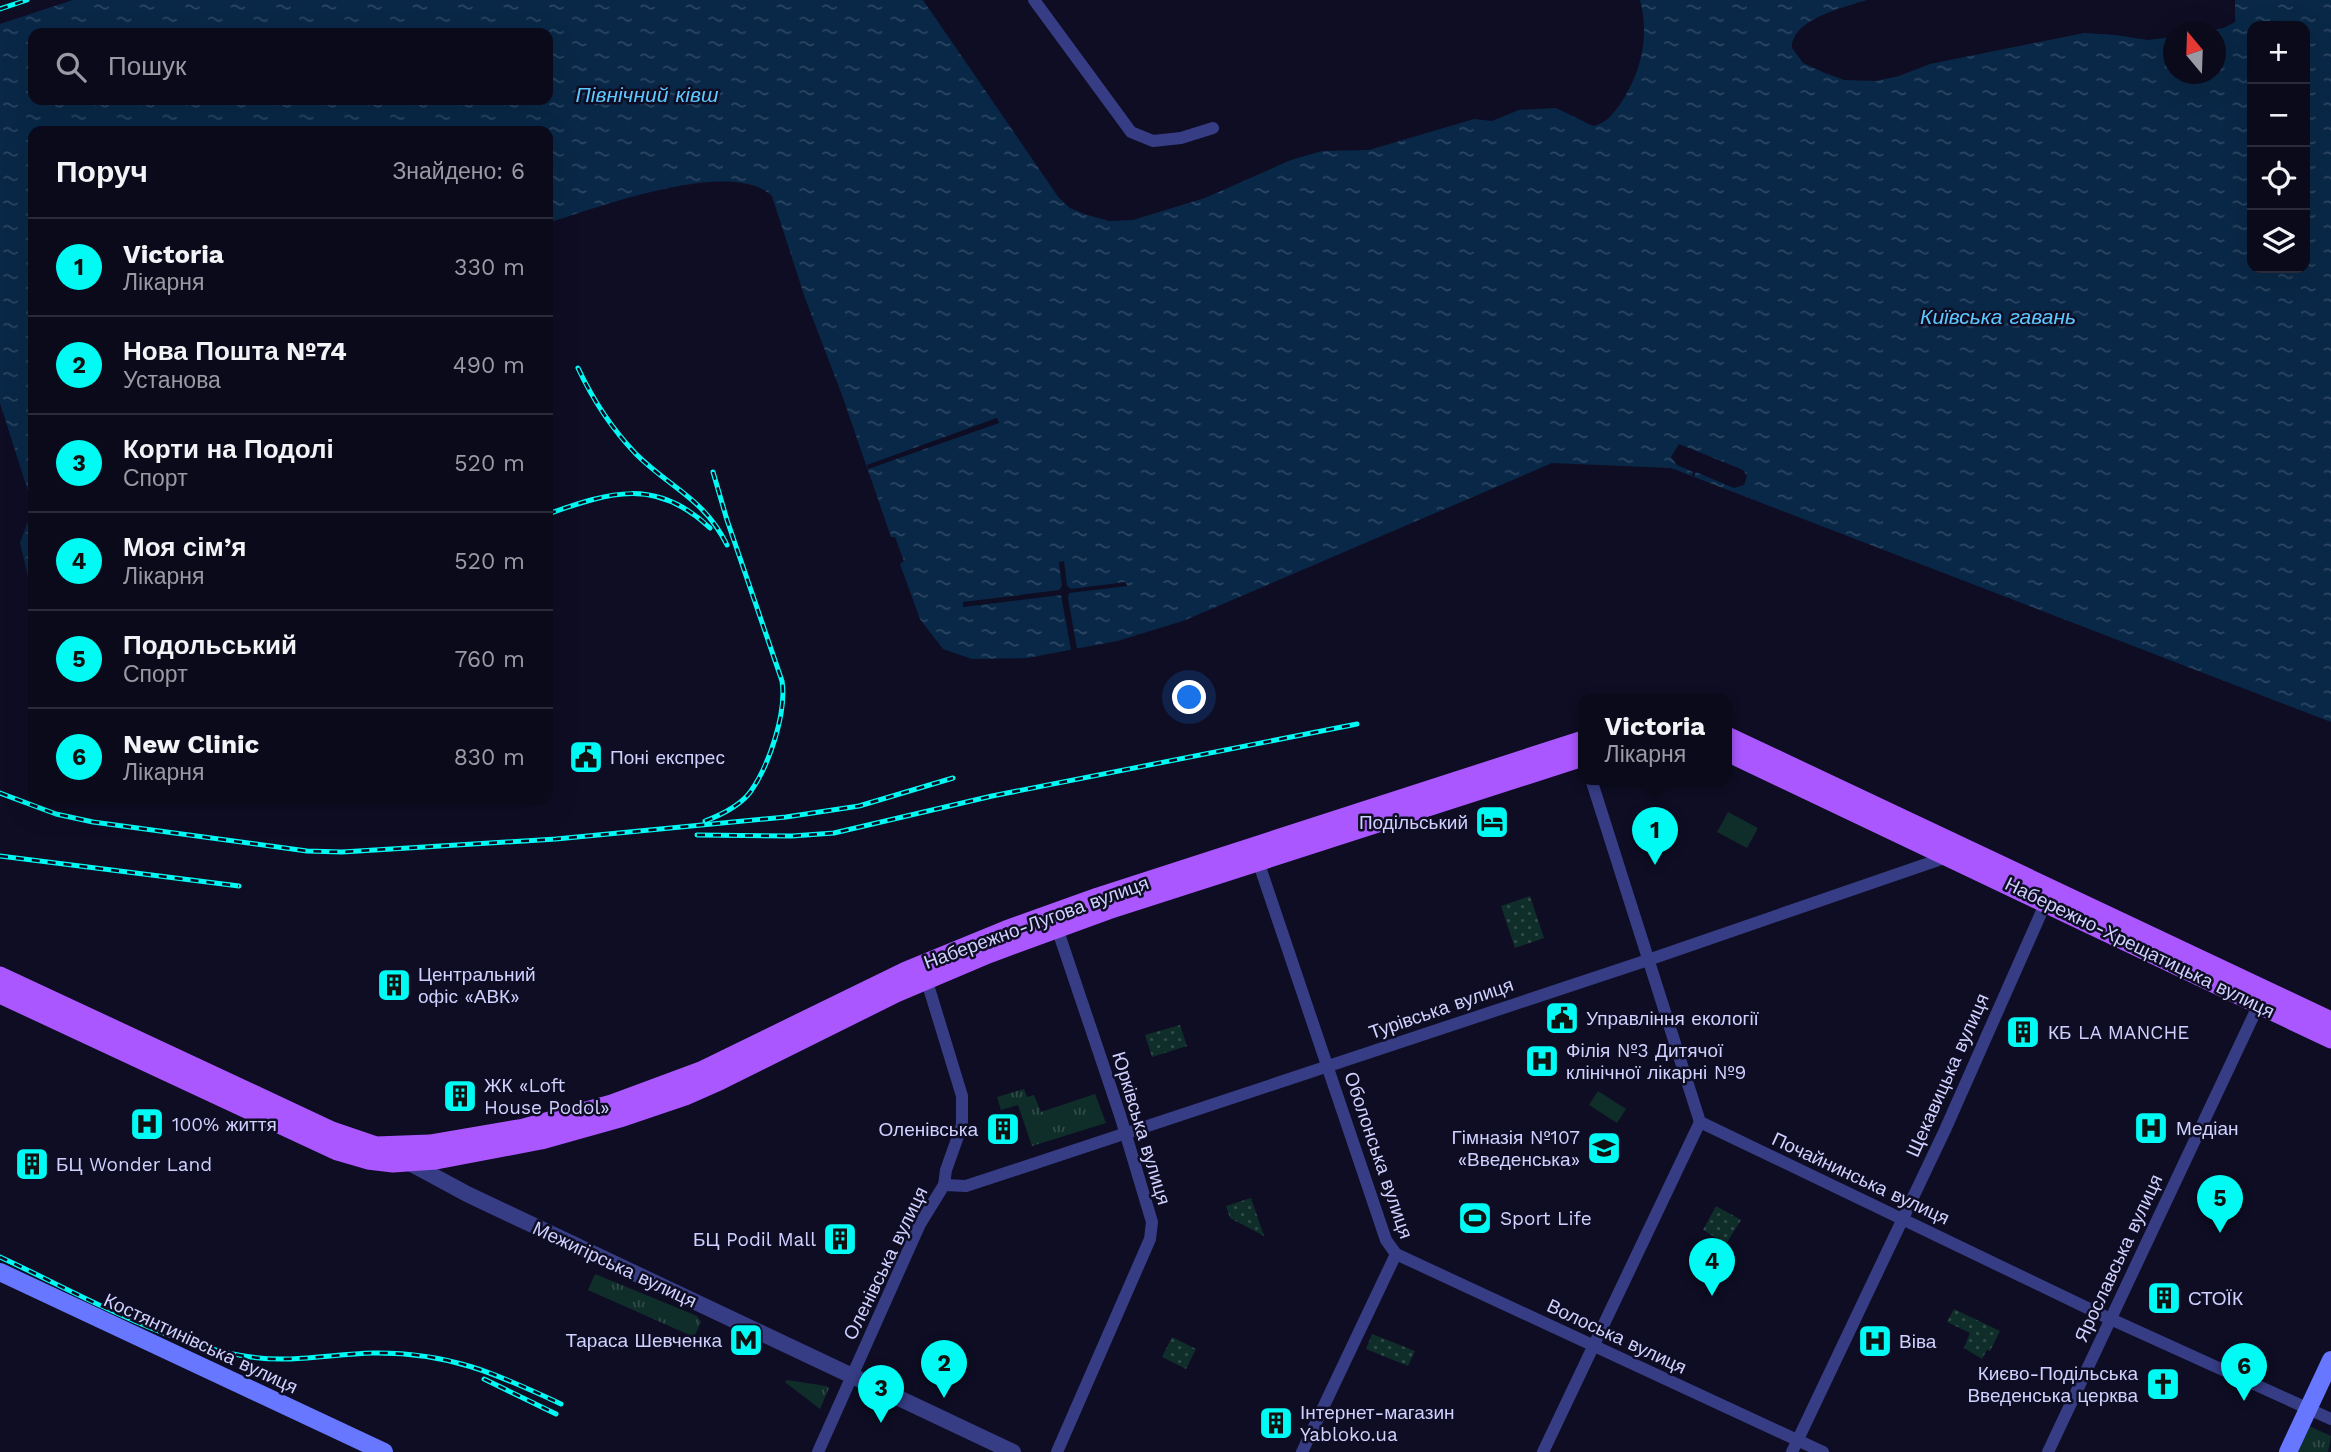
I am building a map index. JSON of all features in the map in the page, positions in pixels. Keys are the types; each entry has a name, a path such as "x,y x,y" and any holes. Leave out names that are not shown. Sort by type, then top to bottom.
{"main road":[{"path":"1732,739 1952,850"},
{"name":"Набережно-Лугова вулиця","path":"409,1163 472,1155 541,1140 666,1103 719,1081 924,972 1258,861 1578,749"},
{"name":"Набережно-Лугова вулиця","path":"376,1146 409,1146 472,1138 572,1115 650,1092 1078,904 1578,749"},
{"path":"1732,754 1952,850"},
{"name":"Набережно-Хрещатицька вулиця","path":"1952,850 2046,902 2331,1039"},
{"name":"Набережно-Хрещатицька вулиця","path":"1952,850 2331,1021"},
{"name":"Межигірська вулиця","path":"0,976 307,1121 376,1146"},
{"name":"Межигірська вулиця","path":"0,994 317,1142 368,1160 409,1163"},
{"name":"Костянтинівська вулиця","path":"0,1272 384,1452"},
{"path":"2288,1452 2331,1360"}],"street":[{"path":"1034,0 1131,132 1153,141 1181,138 1213,128"},
{"path":"1544,1452 1700,1122 1593,785"},
{"name":"Турівська вулиця","path":"944,1185 966,1186 1328,1067 1648,960 1952,850"},
{"name":"Оболонська вулиця","path":"1258,861 1386,1240 1396,1254 1302,1452"},
{"name":"Щекавицька вулиця","path":"1792,1452 1903,1218 2046,902"},
{"name":"Юрківська вулиця","path":"1057,928 1152,1215 1150,1238 1057,1452"},
{"name":"Оленівська вулиця","path":"818,1452 926,1211 944,1185 946,1170 962,1125 963,1106 924,972"},
{"name":"Ярославська вулиця","path":"2048,1452 2259,1004"},
{"name":"Почайнинська вулиця","path":"1700,1122 2111,1319 2331,1419"},
{"name":"Межигірська вулиця","path":"376,1146 467,1194 1013,1452"},
{"name":"Волоська вулиця","path":"1396,1254 1823,1452"}],"green space":[{"path":"1728,812 1758,828 1747,848 1717,832"},
{"path":"1530,896 1544,938 1515,948 1501,906"},
{"path":"1180,1025 1187,1046 1152,1057 1145,1035"},
{"path":"1024,1089 1027,1097 1034,1095 1041,1112 1095,1094 1106,1123 1032,1146 1018,1105 1001,1110 997,1097"},
{"path":"1598,1091 1626,1109 1617,1123 1589,1105"},
{"path":"1251,1198 1264,1236 1230,1218 1226,1206"},
{"path":"1716,1206 1741,1220 1726,1244 1703,1230"},
{"path":"595,1274 697,1316 701,1322 694,1337 588,1290"},
{"path":"1954,1309 2000,1331 1990,1351 1987,1350 1982,1359 1964,1348 1970,1333 1947,1322"},
{"path":"1372,1334 1415,1351 1408,1366 1366,1349"},
{"path":"1172,1337 1196,1349 1186,1369 1162,1357"},
{"path":"787,1380 829,1388 820,1409 785,1382"},
{"path":"2309,1426 2331,1436 2328,1452 2297,1452"}],"water":[{"name":"Київська гавань","path":"73,0 923,0 1059,198 1070,208 1109,221 1133,220 1205,198 1291,160 1322,151 1369,150 1474,119 1492,121 1519,110 1556,108 1593,126 1597,125 1608,119 1619,106 1638,68 1644,42 1640,0 1867,0 1809,22 1794,38 1792,48 1803,63 1844,80 1876,81 1899,76 1930,64 2084,33 2148,40 2163,38 2163,84 2226,84 2226,27 2235,22 2235,0 2331,0 2331,722 1671,468 1552,463 1183,621 1117,641 1027,658 972,659 943,649 920,619 900,564 904,561 895,537 891,537 805,298 772,196 753,185 727,182 696,183 663,189 553,221 553,126 28,126 28,491 0,403 0,24"},
{"path":"28,521 28,576 20,543"}],"pier":[{"path":"997,418 999,423 868,469 867,465"},
{"path":"1679,444 1743,470 1747,476 1744,485 1734,488 1696,472 1692,476 1693,472 1677,465 1671,457"},
{"path":"1064,561 1067,586 1071,589 1126,582 1127,586 1069,593 1077,649 1071,650 1061,595 963,607 963,602 1059,590 1062,586 1059,562"}],"railway":[{"path":"0,9 27,0"},
{"path":"578,368 619,435 649,466 708,516 727,545"},
{"path":"705,821 742,801 758,780 775,738 783,694 782,681 713,472"},
{"path":"553,512 612,495 651,495 671,501 710,528"},
{"path":"697,835 792,836 834,833 992,796 1357,724"},
{"path":"32,805 56,814 93,822 307,851 342,852 556,839 786,817 859,806 953,778"},
{"path":"0,793 28,804"},
{"path":"0,856 239,886"},
{"path":"0,1257 155,1330 219,1351 266,1359 373,1353 425,1356 492,1374 561,1404"},
{"path":"484,1379 556,1414"}],"place":[{"name":"Поні експрес","path":"586,757"},
{"name":"Подільський","path":"1492,822"},
{"name":"Victoria","path":"1655,865"},
{"name":"Центральний офіс «АВК»","path":"394,985"},
{"name":"Управління екології","path":"1562,1018"},
{"name":"КБ LA MANCHE","path":"2023,1032"},
{"name":"Філія №3 Дитячої клінічної лікарні №9","path":"1542,1061"},
{"name":"ЖК «Loft House Podol»","path":"460,1096"},
{"name":"100% життя","path":"147,1124"},
{"name":"Медіан","path":"2151,1128"},
{"name":"Оленівська","path":"1003,1129"},
{"name":"Гімназія №107 «Введенська»","path":"1604,1148"},
{"name":"БЦ Wonder Land","path":"32,1164"},
{"name":"Sport Life","path":"1475,1218"},
{"name":"Подольський","path":"2220,1233"},
{"name":"БЦ Podil Mall","path":"840,1239"},
{"name":"Моя сім’я","path":"1712,1296"},
{"name":"СТОЇК","path":"2164,1298"},
{"name":"Тараса Шевченка","path":"746,1340"},
{"name":"Віва","path":"1875,1341"},
{"name":"Києво-Подільська Введенська церква","path":"2163,1384"},
{"name":"Нова Пошта №74","path":"944,1398"},
{"name":"New Clinic","path":"2244,1401"},
{"name":"Корти на Подолі","path":"881,1423"},
{"name":"Інтернет-магазин Yabloko.ua","path":"1276,1423"}],"water label":[{"name":"Північний ківш","path":"647,95"}]}
